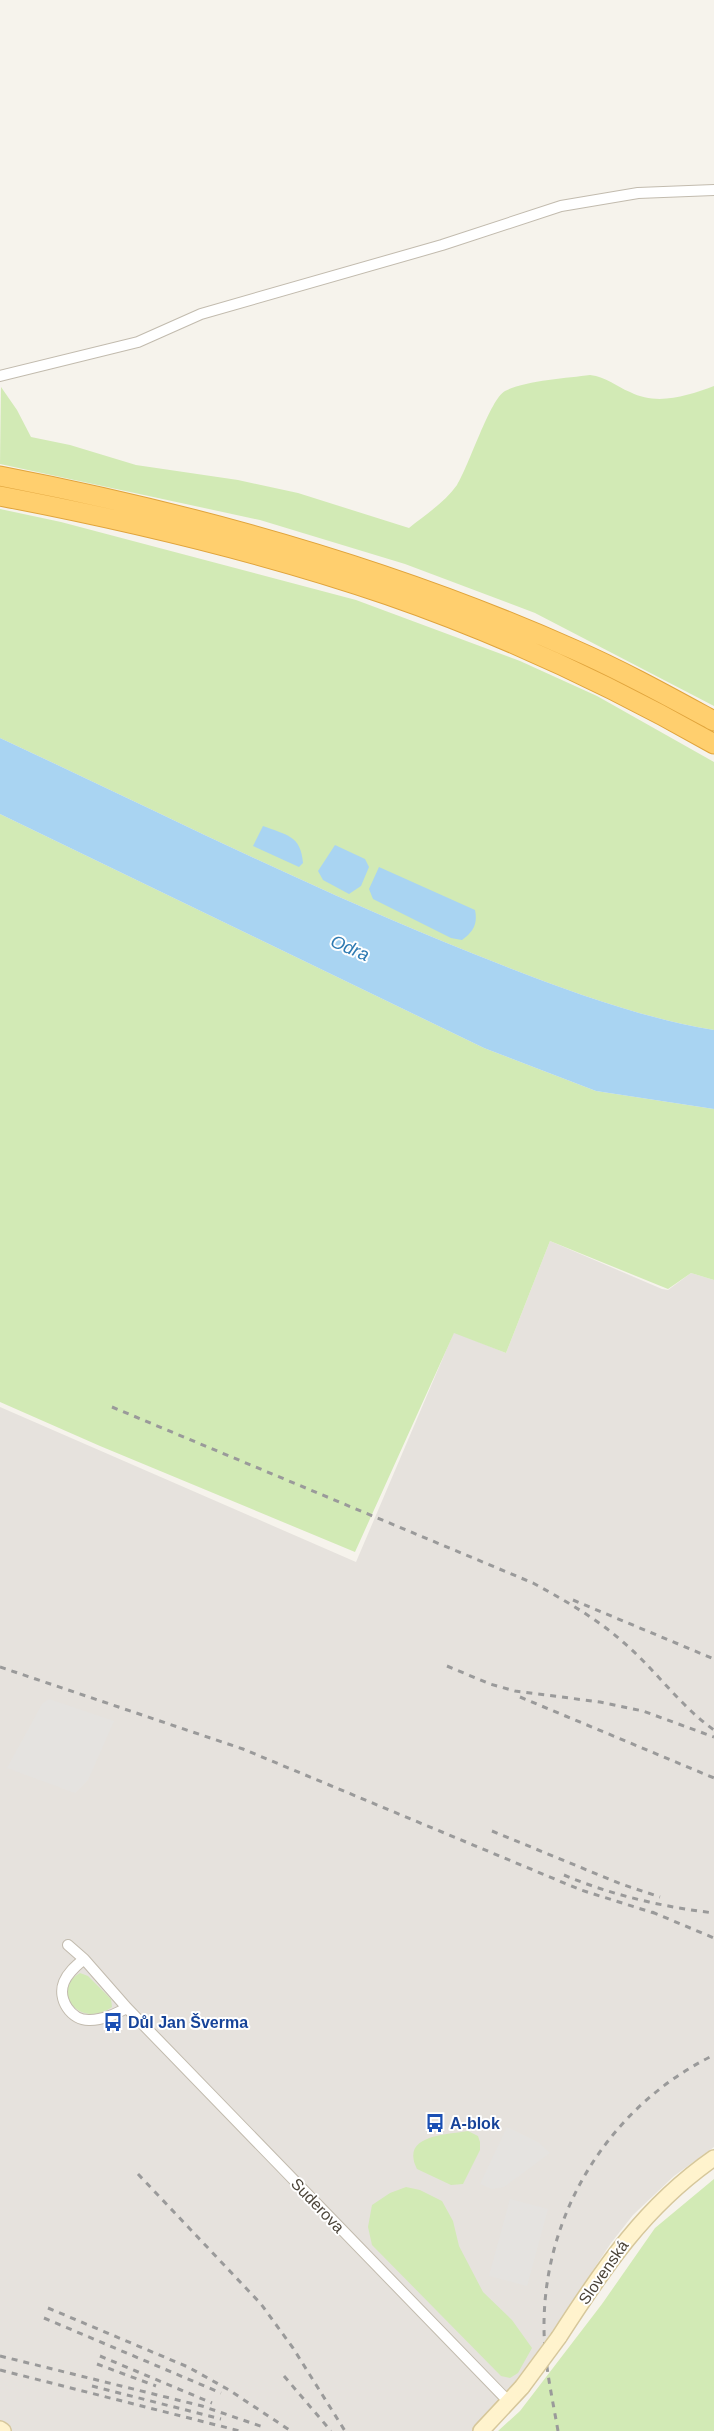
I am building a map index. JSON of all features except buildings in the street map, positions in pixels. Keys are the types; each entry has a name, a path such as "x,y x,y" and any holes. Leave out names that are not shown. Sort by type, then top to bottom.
{"highway":[{"path":"0,476 72,490 177,515 286,544 398,580 492,614 576,650 656,689 714,721"},
{"path":"0,496 171,532 287,564 388,595 485,632 570,669 648,707 714,744"}],"street":[{"path":"0,376 138,342 201,314 442,245 561,206 638,193 714,190"},
{"name":"Suderova","path":"68,1945 84,1958 127,2008 509,2402"},
{"path":"84,1958 69,1973 64,1982 63,1996 70,2010 79,2018 90,2020 111,2016 127,2008"},
{"name":"Slovenská","path":"481,2431 522,2387 608,2264 640,2222 673,2188 714,2158"}],"shaded area":[{"path":"550,1241 662,1289 668,1290 691,1273 714,1280 714,2147 674,2176 633,2215 611,2243 566,2311 559,2337 481,2431 0,2431 0,1407 356,1562 454,1332 506,1353"},
{"path":"49,1699 114,1721 88,1780 75,1793 7,1768 42,1704"},
{"path":"507,2127 539,2143 550,2153 504,2187 492,2189 480,2184"},
{"path":"510,2199 548,2209 527,2286 489,2276"}],"green space":[{"path":"590,375 606,380 640,396 661,399 683,396 714,386 714,706 535,613 405,564 260,520 0,464 1,387 17,410 31,437 70,445 136,465 238,480 298,493 409,528 441,503 457,485 486,419 499,397 505,391 534,382"},
{"path":"0,509 61,522 356,600 520,661 597,696 714,762 714,1030 623,1008 562,988 474,954 354,904 0,738"},
{"path":"0,814 484,1048 596,1091 714,1109 714,1280 691,1273 668,1289 550,1241 506,1353 454,1333 355,1552 100,1446 0,1402"},
{"path":"80,1973 88,1976 111,1999 112,2007 100,2013 89,2014 80,2011 72,2005 67,1989 71,1980"},
{"path":"468,2131 478,2136 480,2150 463,2184 451,2185 417,2169 413,2158 415,2149 420,2143 437,2136"},
{"path":"714,2179 714,2431 498,2431 520,2411 602,2304 655,2228"},
{"path":"406,2187 420,2190 442,2201 453,2221 459,2246 483,2292 512,2320 532,2348 518,2373 510,2378 501,2376 372,2245 368,2227 372,2205 390,2193"}],"water":[{"name":"Odra","path":"0,738 354,904 474,954 562,988 623,1008 714,1030 714,1109 596,1091 484,1048 0,814"},
{"path":"263,826 285,834 296,841 302,854 303,863 299,867 253,846"},
{"path":"335,845 365,859 369,867 361,886 349,894 323,880 318,871"},
{"path":"379,867 475,910 476,919 472,931 462,940 451,938 373,899 369,889"}],"railway":[{"path":"112,1407 533,1583 580,1610 613,1633 690,1710 714,1730"},
{"path":"573,1600 714,1659"},
{"path":"447,1666 490,1684 515,1691 600,1702 643,1711 714,1737"},
{"path":"0,1667 243,1749 581,1890 657,1914"},
{"path":"520,1697 714,1778"},
{"path":"492,1831 621,1884 660,1897"},
{"path":"564,1875 600,1889 638,1899 714,1913"},
{"path":"652,1912 714,1938"},
{"path":"558,2431 547,2366 544,2326 547,2283 556,2242 571,2203 590,2166 615,2132 644,2102 677,2076 714,2055"},
{"path":"138,2174 261,2304 293,2348 345,2431"},
{"path":"48,2308 188,2367 229,2390 291,2431"},
{"path":"44,2318 221,2393"},
{"path":"0,2356 202,2406 266,2428"},
{"path":"100,2356 212,2403"},
{"path":"97,2364 156,2386"},
{"path":"0,2370 240,2431"},
{"path":"284,2376 331,2431"},
{"path":"92,2386 221,2419"}],"place":[{"name":"Důl Jan Šverma","path":"113,2022"},
{"name":"A-blok","path":"435,2123"}]}
